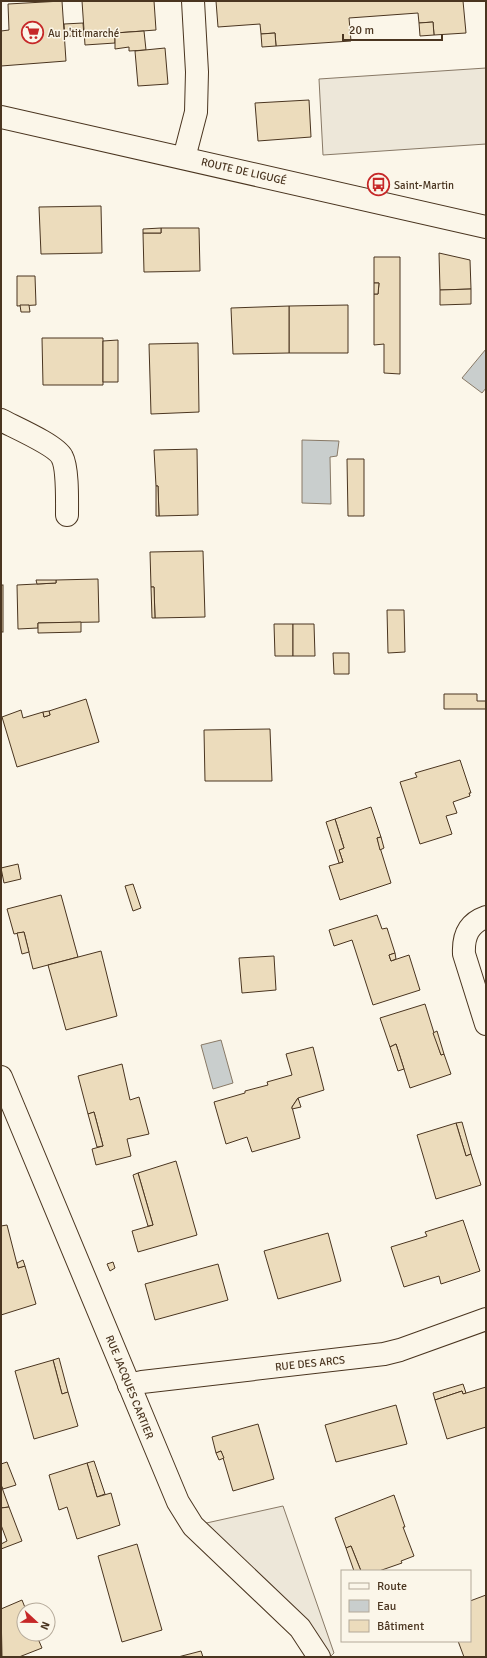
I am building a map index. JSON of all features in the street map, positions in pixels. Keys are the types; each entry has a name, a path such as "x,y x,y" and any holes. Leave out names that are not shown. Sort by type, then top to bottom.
{"street":[{"path":"184,158 196,112 197,72 193,1"},
{"name":"ROUTE DE LIGUGÉ","path":"1,117 486,227"},
{"path":"1,420 54,448 61,455 65,464 67,516"},
{"path":"486,917 477,921 470,927 463,944 464,954 486,1024"},
{"name":"RUE JACQUES CARTIER","path":"1,1077 178,1502 193,1526 300,1628 319,1657"},
{"name":"RUE DES ARCS","path":"129,1385 142,1382 384,1354 400,1350 486,1319"}],"shaded area":[{"path":"486,68 486,144 323,155 319,79"},
{"path":"283,1506 334,1653 330,1657 193,1526"}],"water":[{"path":"486,349 486,388 482,393 462,378"},
{"path":"302,440 339,441 337,456 330,457 331,504 302,503"},
{"path":"221,1040 233,1083 213,1089 201,1045"}],"building":[{"name":"Au p'tit marché","path":"62,1 66,61 1,66 1,31 9,30 8,4"},
{"path":"82,1 154,1 156,30 115,33 115,43 85,45"},
{"path":"216,1 463,1 466,33 434,35 433,22 419,23 418,13 349,18 351,41 276,46 275,33 261,34 260,24 218,27"},
{"path":"433,22 434,35 420,36 419,23"},
{"path":"83,23 84,36 65,36 64,24"},
{"path":"144,31 146,50 129,51 129,47 115,49 115,33"},
{"path":"275,33 276,46 262,47 261,34"},
{"path":"165,48 168,84 138,86 135,51"},
{"path":"309,100 311,137 258,141 255,103"},
{"path":"101,206 102,253 41,254 39,207"},
{"path":"161,228 199,228 200,271 144,272 143,233 161,233"},
{"path":"161,228 161,233 143,233 143,229"},
{"path":"439,253 470,260 471,289 440,290"},
{"path":"374,257 400,257 400,374 384,373 384,344 374,345 374,294 378,294 379,283 374,283"},
{"path":"17,276 35,276 36,305 17,306"},
{"path":"374,283 379,283 378,294 374,294"},
{"path":"471,289 471,304 440,305 440,290"},
{"path":"20,305 29,305 30,312 21,312"},
{"path":"348,305 348,353 289,353 289,306"},
{"path":"289,306 289,353 233,354 231,308"},
{"path":"42,338 103,338 103,385 43,385"},
{"path":"118,340 118,382 103,382 103,341"},
{"path":"198,343 199,412 151,414 149,344"},
{"path":"197,449 198,515 159,516 158,486 156,486 154,450"},
{"path":"347,459 364,459 364,516 348,516"},
{"path":"156,486 158,486 159,516 156,516"},
{"path":"203,551 205,617 155,618 154,587 151,587 150,552"},
{"path":"98,579 99,622 38,623 38,628 18,629 17,585 56,583 56,580"},
{"path":"36,580 56,580 56,583 37,584"},
{"path":"1,585 3,585 3,632 1,632"},
{"path":"151,587 154,587 155,618 152,618"},
{"path":"387,610 404,610 405,652 388,653"},
{"path":"81,622 81,632 38,633 38,623"},
{"path":"274,624 293,624 293,656 275,656"},
{"path":"293,624 314,624 315,656 293,656"},
{"path":"333,653 349,653 349,674 334,674"},
{"path":"444,694 477,694 477,701 486,701 486,709 444,709"},
{"path":"86,699 99,742 17,767 2,717 21,710 23,718 43,712 44,717 50,715 49,711"},
{"path":"49,711 50,715 44,717 43,712"},
{"path":"270,729 272,781 205,781 204,730"},
{"path":"460,760 471,793 469,793 470,796 453,802 457,813 446,816 452,834 420,844 400,782 417,777 415,773"},
{"path":"371,807 381,837 377,838 391,883 340,900 329,866 343,862 339,850 344,848 335,819"},
{"path":"335,819 344,848 339,850 343,862 339,863 326,822"},
{"path":"381,837 384,848 380,850 377,838"},
{"path":"18,864 21,879 4,883 1,868"},
{"path":"133,884 141,908 133,911 125,886"},
{"path":"61,895 78,957 33,969 24,932 14,934 7,909"},
{"path":"377,915 382,929 387,928 395,953 389,955 391,961 409,955 420,990 373,1005 352,940 334,946 329,930"},
{"path":"24,932 29,952 22,954 17,933"},
{"path":"101,951 117,1016 66,1030 48,965"},
{"path":"395,953 396,959 391,961 389,955"},
{"path":"274,956 276,990 242,993 239,958"},
{"path":"425,1004 441,1055 444,1054 451,1074 410,1088 396,1044 390,1047 380,1018"},
{"path":"437,1031 444,1054 441,1055 433,1033"},
{"path":"396,1044 404,1069 398,1071 390,1047"},
{"path":"313,1047 324,1090 298,1098 292,1107 300,1138 252,1152 247,1137 226,1144 214,1102 245,1093 245,1091 268,1085 267,1082 292,1075 286,1054"},
{"path":"122,1064 130,1100 139,1097 149,1134 127,1139 131,1156 96,1165 92,1149 103,1146 94,1112 88,1114 78,1076"},
{"path":"298,1098 301,1107 292,1109 292,1107"},
{"path":"94,1112 103,1146 97,1147 88,1114"},
{"path":"462,1122 471,1154 466,1156 456,1123"},
{"path":"456,1123 466,1156 471,1154 481,1185 436,1199 417,1135"},
{"path":"176,1161 197,1235 138,1252 132,1231 153,1225 138,1173"},
{"path":"138,1173 153,1225 148,1226 133,1175"},
{"path":"463,1220 480,1271 441,1284 439,1276 404,1287 391,1247 427,1236 425,1232"},
{"path":"7,1225 18,1268 25,1266 36,1304 1,1315 1,1226"},
{"path":"328,1233 341,1281 278,1299 264,1251"},
{"path":"23,1260 25,1266 18,1268 17,1263"},
{"path":"113,1262 115,1268 110,1271 107,1264"},
{"path":"218,1264 228,1300 155,1320 145,1284"},
{"path":"59,1358 68,1392 62,1394 53,1360"},
{"path":"53,1360 62,1394 68,1392 78,1426 34,1439 15,1371"},
{"path":"463,1384 466,1393 463,1394 462,1391 435,1400 433,1393"},
{"path":"486,1387 486,1427 447,1439 435,1400 462,1391 463,1394"},
{"path":"396,1405 407,1444 336,1462 325,1425"},
{"path":"258,1424 274,1479 233,1491 221,1451 216,1453 212,1437"},
{"path":"221,1451 224,1458 219,1460 216,1453"},
{"path":"94,1461 105,1494 97,1497 87,1463"},
{"path":"7,1462 16,1485 3,1489 1,1485 1,1464"},
{"path":"87,1463 97,1497 111,1493 120,1525 77,1539 67,1507 59,1510 49,1475"},
{"path":"1,1485 9,1507 1,1508"},
{"path":"394,1495 405,1527 403,1527 414,1556 401,1561 402,1563 382,1570 361,1570 351,1546 346,1548 335,1518"},
{"path":"9,1507 22,1541 1,1549 1,1544 7,1541 1,1525 1,1508"},
{"path":"137,1544 162,1630 122,1642 98,1556"},
{"path":"351,1546 361,1570 354,1570 346,1548"},
{"path":"486,1595 486,1657 464,1657 458,1642 471,1642 471,1601"},
{"path":"16,1603 16,1642 39,1642 42,1648 19,1657 2,1657 1,1609"},
{"path":"201,1651 203,1657 178,1657"}],"place":[{"name":"Au p'tit marché","path":"33,33"},
{"name":"Saint-Martin","path":"378,185"}]}
